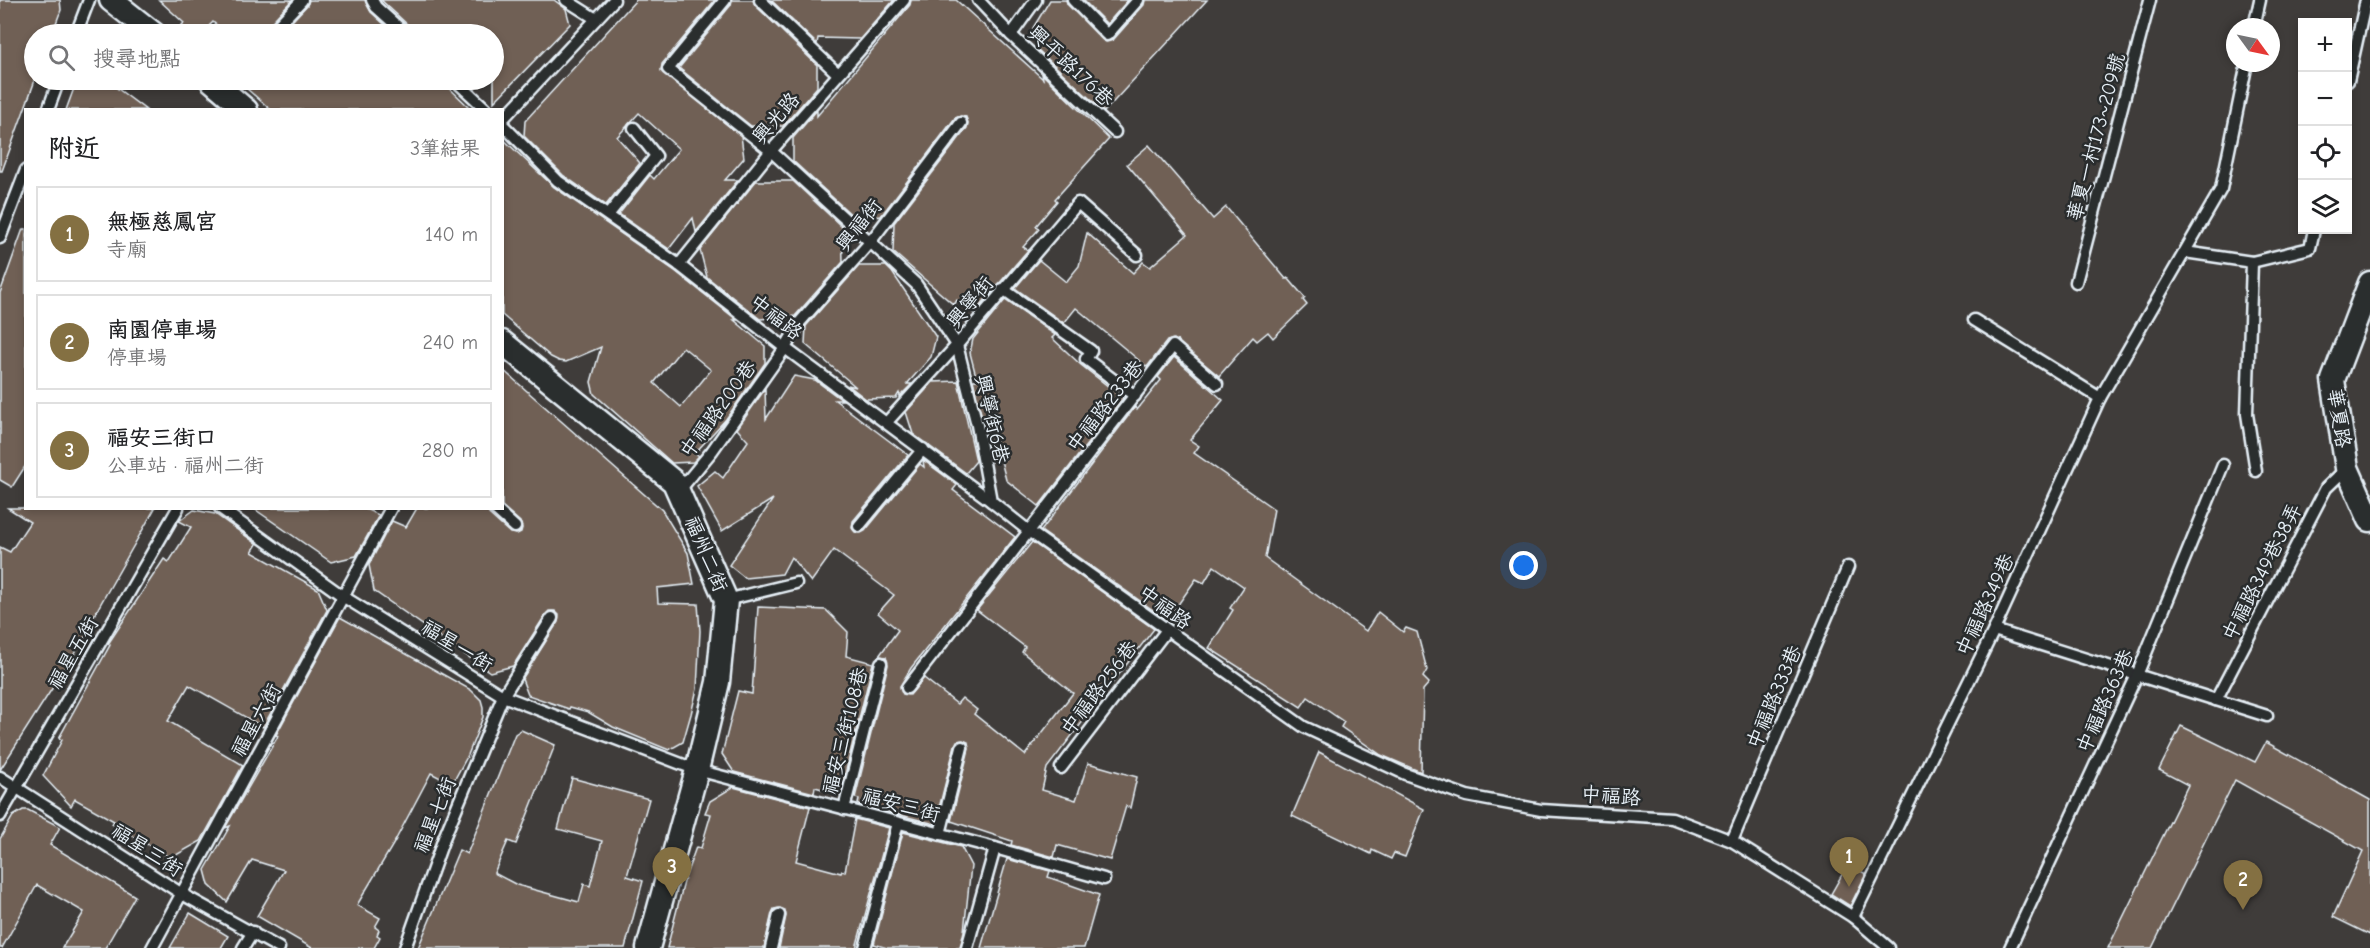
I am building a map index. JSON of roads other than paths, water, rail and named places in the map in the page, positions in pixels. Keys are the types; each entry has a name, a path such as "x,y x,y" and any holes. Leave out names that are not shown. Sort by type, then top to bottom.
{"street":[{"path":"111,0 141,24"},
{"path":"227,90 244,108"},
{"name":"華夏路","path":"2370,282 2366,308 2332,380 2347,468 2370,520"},
{"name":"福州二街","path":"504,344 674,482 680,491 726,600 718,682 698,770 648,948"}],"lane":[{"path":"80,24 89,0"},
{"path":"279,24 302,0"},
{"path":"372,0 376,7 395,24"},
{"path":"566,0 596,19"},
{"path":"504,120 614,0"},
{"name":"興寧街6巷","path":"724,0 668,69 771,151 916,284 957,345 977,425 991,501"},
{"path":"760,0 838,74"},
{"name":"興光路","path":"679,265 771,151 904,0"},
{"name":"興平路176巷","path":"978,0 1011,35 1115,132"},
{"path":"1011,35 1036,0"},
{"path":"1073,0 1107,35 1138,0"},
{"name":"華夏一村173~209號","path":"2076,282 2150,0"},
{"path":"2256,18 2260,0"},
{"path":"2350,72 2366,0"},
{"name":"中福路349巷","path":"1853,917 1994,630 2100,398 2221,189 2245,72"},
{"path":"49,108 55,90"},
{"path":"466,90 485,108"},
{"name":"興福街","path":"785,348 800,322 871,241 961,123"},
{"name":"中福路","path":"504,124 558,181 679,265 785,348 923,449 1030,532 1166,631 1304,727 1405,774 1467,796 1541,810 1672,818 1732,842 1853,917 1889,948"},
{"path":"608,215 656,156 634,128"},
{"path":"0,238 24,175"},
{"name":"興寧街","path":"886,422 957,345 1078,203 1137,255"},
{"path":"2185,252 2252,262 2310,248 2313,234"},
{"path":"2252,262 2247,414 2256,471"},
{"path":"1003,289 1091,351 1086,359 1135,396"},
{"path":"1974,320 2100,398"},
{"name":"中福路233巷","path":"907,688 1173,346 1217,384"},
{"name":"中福路200巷","path":"680,491 712,452 785,348"},
{"path":"859,526 923,449"},
{"name":"中福路363巷","path":"2010,948 2137,675 2223,465"},
{"name":"中福路349巷38弄","path":"2216,700 2325,488 2347,468"},
{"name":"福星五街","path":"0,816 177,510"},
{"name":"福星一街","path":"223,510 344,597 503,696 698,770"},
{"name":"福星六街","path":"152,948 390,510"},
{"path":"496,510 515,527"},
{"name":"中福路333巷","path":"1732,842 1848,567"},
{"path":"726,600 796,584"},
{"name":"福星七街","path":"405,948 444,838 503,696 552,618"},
{"path":"1994,630 2267,716"},
{"name":"中福路256巷","path":"1061,768 1166,631"},
{"name":"福安三街108巷","path":"844,808 881,663"},
{"path":"940,834 962,747"},
{"name":"福安三街","path":"698,770 1104,879"},
{"name":"福星三街","path":"0,777 182,894 279,948"},
{"path":"865,946 898,823"},
{"path":"967,948 995,848"},
{"path":"771,948 779,915"},
{"path":"243,948 253,932"}],"place":[{"name":"無極慈鳳宮","path":"1849,887"},
{"name":"福安三街口","path":"672,897"},
{"name":"南園停車場","path":"2243,910"}]}
